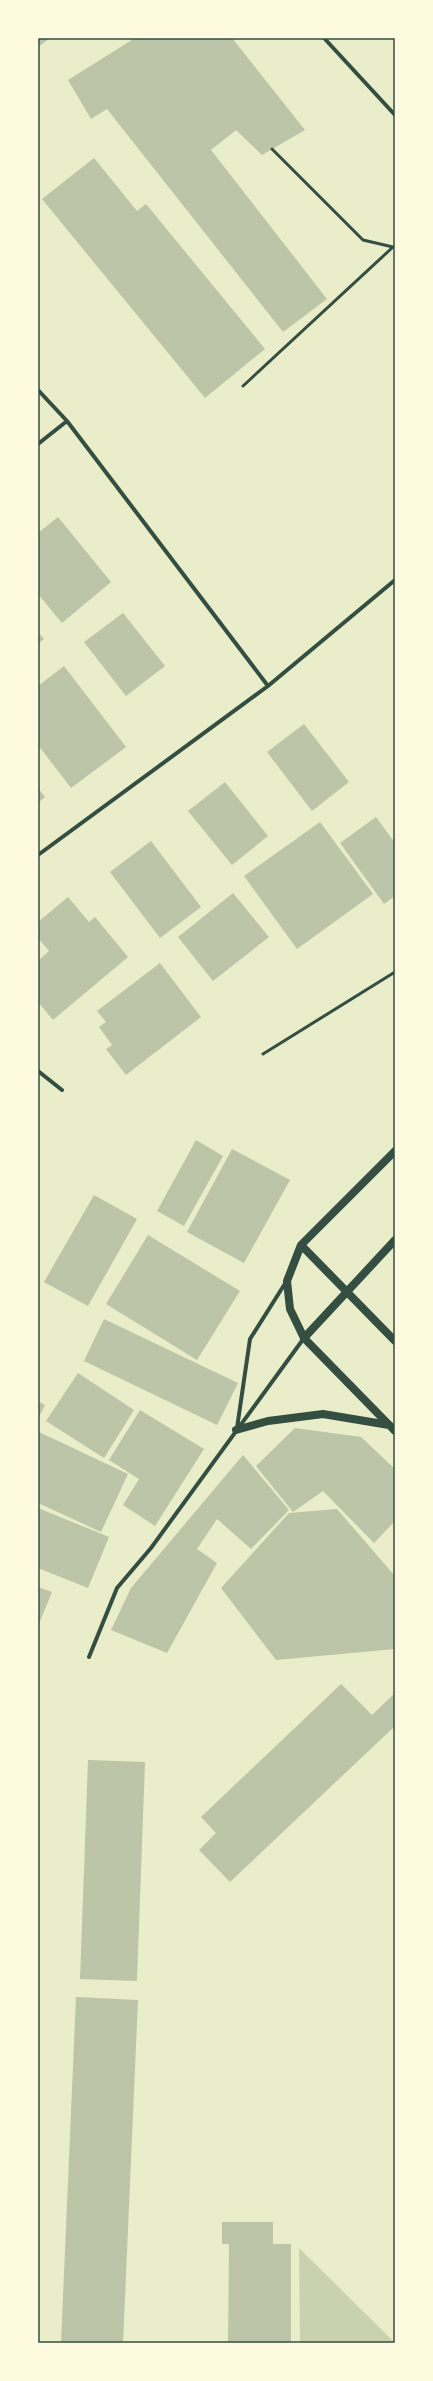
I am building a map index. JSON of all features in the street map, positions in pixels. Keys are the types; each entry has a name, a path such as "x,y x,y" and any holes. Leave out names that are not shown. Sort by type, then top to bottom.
{"main road":[{"path":"392,1428 304,1338 290,1309 287,1281 301,1246 395,1151"},
{"path":"304,1338 395,1240"},
{"path":"301,1246 395,1341"},
{"path":"236,1430 268,1421 324,1414 392,1428"}],"street":[{"path":"324,38 395,115"},
{"path":"38,390 67,421 268,686"},
{"path":"38,444 67,421"},
{"path":"38,855 268,686 395,580"},
{"path":"38,1071 62,1090"},
{"path":"236,1430 250,1340 287,1281"},
{"path":"89,1657 117,1588 151,1548 304,1338"}],"lane":[{"path":"272,149 363,240 394,247"},
{"path":"243,386 394,247"},
{"path":"263,1054 395,972"}],"green space":[{"path":"299,2248 395,2343 300,2343"}],"building":[{"path":"38,38 50,38 38,47"},
{"path":"135,38 232,38 305,130 262,155 236,130 211,150 327,299 283,332 107,109 91,119 68,80"},
{"path":"94,158 137,211 146,204 265,349 205,398 42,199"},
{"path":"58,517 111,582 62,623 38,594 38,533"},
{"path":"123,613 165,666 126,696 84,642"},
{"path":"38,632 44,639 38,644"},
{"path":"64,666 126,747 71,788 38,745 38,686"},
{"path":"304,724 349,782 312,811 267,752"},
{"path":"225,782 268,836 232,865 188,811"},
{"path":"38,788 45,797 38,803"},
{"path":"376,817 395,843 395,896 384,904 340,843"},
{"path":"320,822 373,894 297,949 244,876"},
{"path":"151,841 201,907 160,938 110,872"},
{"path":"233,893 269,937 213,981 178,937"},
{"path":"68,897 89,922 95,917 128,957 53,1020 38,1002 38,961 49,951 38,938 38,922"},
{"path":"160,963 201,1017 126,1075 106,1049 112,1045 99,1027 106,1022 97,1011"},
{"path":"196,1140 223,1156 184,1226 157,1211"},
{"path":"232,1149 290,1180 244,1263 187,1232"},
{"path":"94,1195 137,1219 88,1306 44,1282"},
{"path":"148,1235 240,1291 197,1360 106,1304"},
{"path":"104,1319 238,1383 217,1425 84,1361"},
{"path":"78,1373 134,1410 104,1458 46,1421"},
{"path":"38,1401 45,1405 38,1419"},
{"path":"140,1410 204,1449 155,1526 123,1505 139,1479 109,1460"},
{"path":"295,1428 361,1437 395,1469 395,1521 374,1543 323,1491 293,1512 256,1466"},
{"path":"39,1432 128,1474 101,1532 38,1503"},
{"path":"243,1455 289,1510 251,1549 217,1519 197,1549 217,1563 167,1653 111,1630 131,1588"},
{"path":"38,1508 109,1537 88,1588 38,1568"},
{"path":"337,1509 395,1576 395,1649 276,1660 221,1588 289,1513"},
{"path":"38,1587 52,1592 38,1626"},
{"path":"341,1684 372,1715 395,1693 395,1726 230,1882 199,1850 216,1833 201,1817"},
{"path":"88,1760 145,1762 137,1981 80,1979"},
{"path":"76,1997 138,2000 123,2343 61,2343"},
{"path":"222,2222 273,2222 273,2244 291,2244 291,2343 228,2343 229,2244 222,2244"}]}
